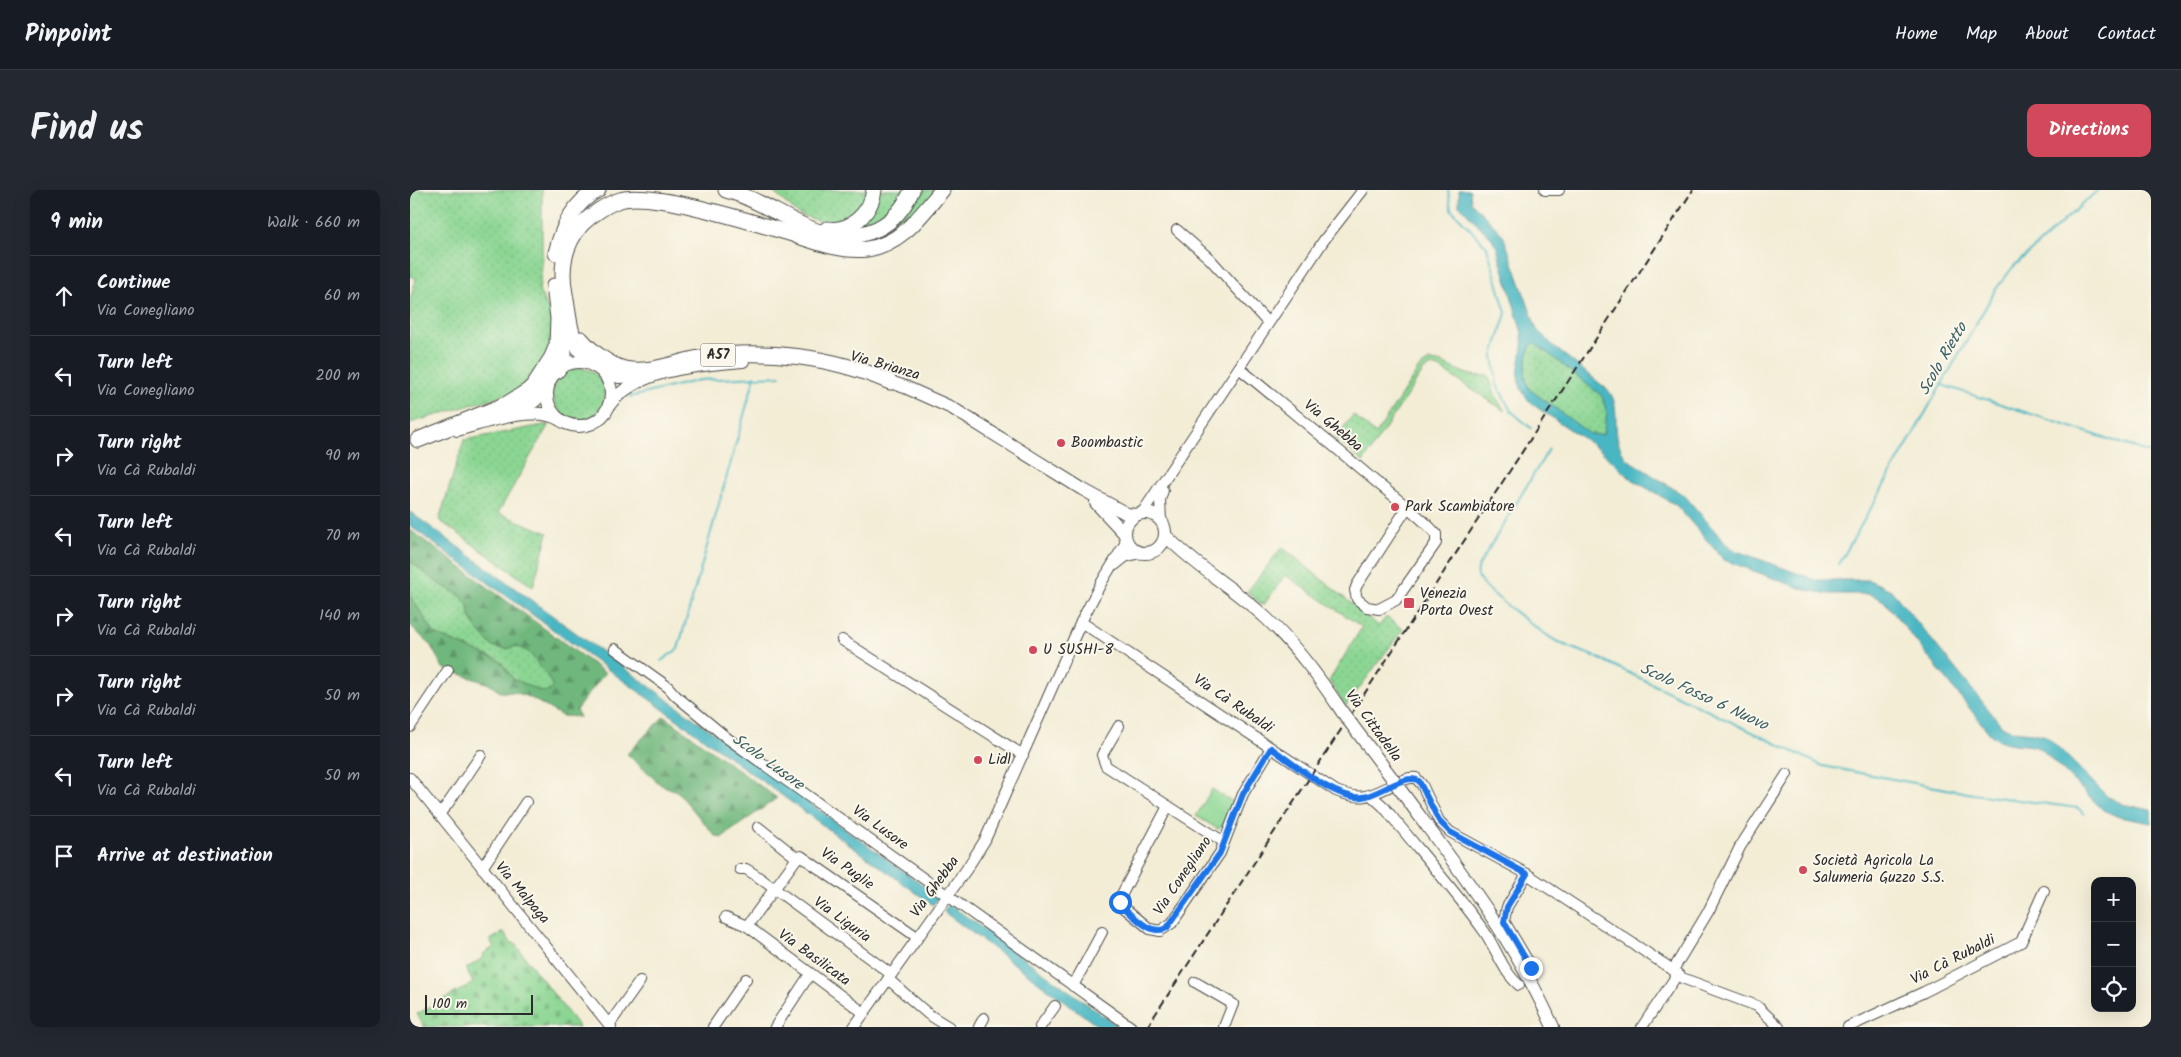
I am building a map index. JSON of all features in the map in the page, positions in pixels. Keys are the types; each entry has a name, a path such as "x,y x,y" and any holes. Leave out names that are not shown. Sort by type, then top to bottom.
{"highway":[{"name":"A57","path":"557,371 565,350 563,316 554,266 558,242 569,218 586,198 598,190"},
{"name":"A57","path":"726,190 751,199 803,226 838,237"},
{"name":"A57","path":"803,226 833,230 848,226 866,211 874,190"},
{"name":"A57","path":"789,234 838,237 858,236 884,226 901,209 912,190"},
{"name":"A57","path":"414,441 498,408 528,391 555,351 563,316 563,267 567,245 585,222 620,200 634,197 650,198 733,216 818,243 851,249 879,246 908,230 942,190"},
{"name":"A57","path":"563,316 577,347 599,368"},
{"name":"A57","path":"563,316 584,343 605,359 624,369 649,368 727,354 757,354 837,364 861,369 890,382"}],"main road":[{"path":"492,421 531,404 548,387 557,371 566,364 576,361 619,377 654,376"},
{"name":"Via Brianza","path":"654,376 716,363 778,361 833,368 890,382 931,397 952,408 1082,489 1128,514 1139,514"},
{"path":"599,368 611,386 609,405"},
{"path":"414,441 492,421 536,413 546,414 571,425 589,425 598,420 622,390 654,376"},
{"path":"548,387 548,402 552,411 561,421"},
{"name":"Via Brianza","path":"1082,489 1104,508 1125,538"},
{"path":"1139,514 1153,514 1161,521 1166,535 1160,547 1155,551 1139,553 1125,538 1128,522 1139,514"},
{"name":"Via Cittadella","path":"1166,535 1196,565"},
{"name":"Via Cittadella","path":"1155,551 1170,553 1196,565 1234,591 1277,628 1313,671 1508,939 1525,983 1553,1027"}],"street":[{"path":"1139,514 1168,477 1324,240 1363,190"},
{"path":"1545,190 1559,190"},
{"path":"1177,230 1210,259 1268,323"},
{"name":"Via Ghebba","path":"1238,368 1409,510 1436,534 1436,543 1396,600 1379,609 1367,607 1357,599 1355,590 1357,585 1409,510"},
{"path":"1161,521 1160,500 1168,477"},
{"name":"Via Ghebba","path":"854,1027 986,840 1081,622 1125,538"},
{"name":"Via Ghebba","path":"1105,574 1125,557 1139,553"},
{"name":"Via Cà Rubaldi","path":"1081,622 1336,790 1353,797 1372,796 1409,778 1416,778 1422,785 1439,821 1450,832 1527,874 1675,972 1698,985 1757,1006 1779,1027"},
{"path":"842,640 1023,755"},
{"name":"Via Lusore","path":"615,649 668,686 676,696 727,738 1131,1027"},
{"path":"410,727 448,670"},
{"path":"1119,726 1102,755 1103,763 1224,842"},
{"name":"Via Conegliano","path":"1168,806 1121,898 1122,906 1150,929 1163,930 1172,923 1220,853 1243,794 1271,748"},
{"path":"439,814 447,806 481,754"},
{"path":"1642,1027 1708,912 1740,847 1787,774"},
{"name":"Via Malpaga","path":"410,778 610,1026"},
{"path":"1372,796 1384,807 1477,921 1491,941 1511,978 1525,983 1529,963 1504,922 1507,907 1527,874"},
{"path":"482,868 526,802"},
{"path":"758,827 797,858"},
{"name":"Via Puglie","path":"747,926 797,858 801,856 917,937"},
{"name":"Via Liguria","path":"740,869 746,869 890,977 928,1014 949,1027"},
{"name":"Via Cà Rubaldi","path":"1848,1027 1924,992 2021,942 2044,891"},
{"path":"1484,904 1496,910 1507,907"},
{"path":"726,917 747,926"},
{"name":"Via Basilicata","path":"747,926 864,1013"},
{"path":"1073,986 1102,932"},
{"path":"775,1027 810,974"},
{"path":"713,1027 746,979"},
{"path":"610,1026 640,981"},
{"path":"1195,982 1233,1004 1224,1027"},
{"path":"1040,1027 1055,1006"}],"green space":[{"path":"410,190 542,190 542,266 539,291 552,316 554,329 545,361 521,390 410,423 410,300 416,279 410,276"},
{"path":"771,190 869,190 859,211 839,223 828,224 798,214"},
{"path":"877,190 905,190 884,217 870,225 852,226"},
{"path":"918,190 936,190 908,223 876,241 855,242"},
{"path":"1535,343 1602,396 1607,413 1603,435 1590,434 1529,389 1526,378 1526,366 1531,344"},
{"path":"1429,361 1444,364 1471,375 1488,375 1497,399 1505,411 1439,368 1430,366 1423,371 1363,462 1335,438 1353,415 1376,434 1419,368"},
{"path":"574,368 584,368 598,375 605,389 605,399 598,413 584,420 574,420 564,416 557,409 553,399 553,389 557,379 564,372"},
{"path":"549,424 498,513 548,533 533,587 439,520 464,440"},
{"path":"410,530 605,673 576,710 580,717 562,716 531,698 515,692 500,692 489,684 443,668 431,646 410,625 410,596 435,634 500,661 514,680 536,690 546,692 550,691 553,686 529,652 516,646 506,649 492,646 477,629 470,616 468,605 460,595 439,584 410,561"},
{"path":"1282,547 1379,626 1386,617 1403,629 1346,706 1329,681 1362,627 1285,575 1263,606 1247,592"},
{"path":"410,561 439,584 460,595 468,605 470,616 477,628 492,645 506,649 516,646 529,652 553,686 550,691 545,693 514,680 500,661 435,634 410,596"},
{"path":"664,716 777,798 721,838 715,836 677,791 661,785 627,754"},
{"path":"1212,789 1232,801 1225,824 1218,829 1196,816"},
{"path":"504,932 579,1027 424,1027 417,1014 473,983 466,969 484,957 483,954 494,947 490,940"}],"water":[{"path":"1459,190 1470,190 1471,202 1503,235 1537,330 1557,349 1608,390 1613,397 1618,440 1627,459 1685,496 1726,544 1734,550 1816,580 1869,580 1891,590 2002,726 2013,731 2048,737 2107,796 2122,804 2151,810 2151,823 2119,817 2103,810 2041,749 2028,745 2003,742 1990,734 1884,601 1870,594 1829,594 1805,590 1724,560 1676,505 1631,479 1599,449 1532,404 1520,386 1519,370 1522,333 1497,248 1492,239 1459,205","holes":["1535,343 1602,396 1607,413 1603,435 1590,434 1529,389 1525,372 1531,345"]},
{"path":"410,512 939,897 933,905 410,526"},
{"path":"949,904 1119,1027 1099,1027 944,912"}],"waterway":[{"name":"Scolo Fosso 6 Nuovo","path":"1448,190 1451,209 1487,247 1506,313 1493,355 1497,385 1511,411 1531,428"},
{"name":"Scolo Rietto","path":"1839,564 1996,289 2013,267 2098,190"},
{"path":"661,661 678,649 755,376"},
{"path":"630,397 700,380 780,376"},
{"path":"1942,385 2151,453"},
{"name":"Scolo Fosso 6 Nuovo","path":"1549,449 1479,565 1478,576 1490,591 1556,641 1592,655 1823,766 1973,794 2078,808 2084,814"}],"railway":[{"path":"1147,1027 1693,190"}],"place":[{"name":"Boombastic","path":"1061,443"},
{"name":"Park Scambiatore","path":"1395,507"},
{"name":"Venezia Porta Ovest","path":"1409,603"},
{"name":"U SUSHI-8","path":"1033,650"},
{"name":"Lidl","path":"978,760"},
{"name":"Società Agricola La Salumeria Guzzo S.S.","path":"1803,870"}],"route":[{"path":"1120,902 1122,906 1154,931 1163,930 1172,923 1220,853 1243,794 1271,748 1312,777 1353,797 1372,796 1409,778 1416,778 1422,785 1439,821 1450,832 1461,840 1527,874 1507,907 1504,922 1520,946 1531,968"}],"water label":[{"name":"Scolo Lusore","path":"768,762"}]}
